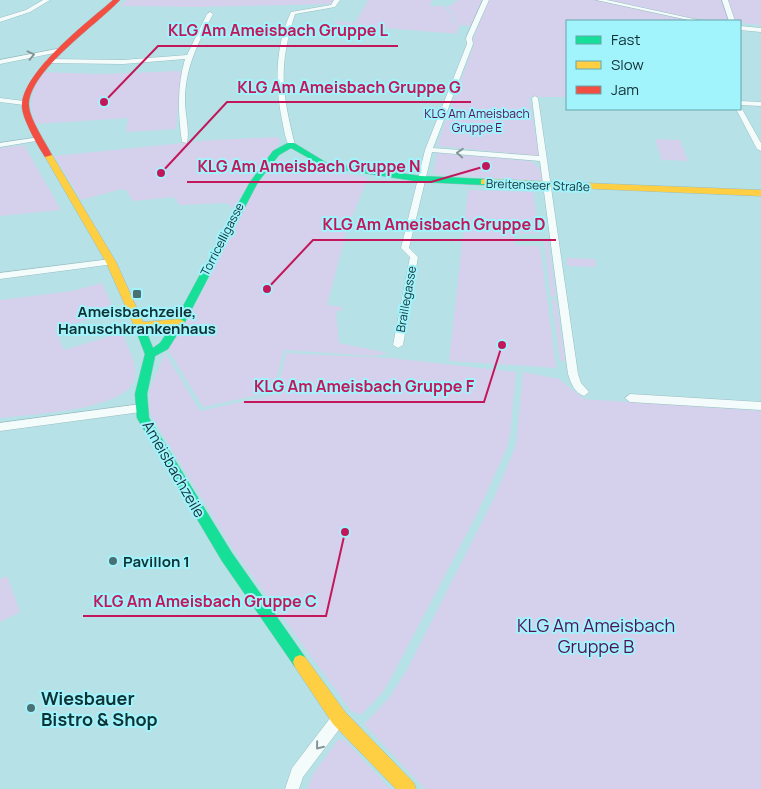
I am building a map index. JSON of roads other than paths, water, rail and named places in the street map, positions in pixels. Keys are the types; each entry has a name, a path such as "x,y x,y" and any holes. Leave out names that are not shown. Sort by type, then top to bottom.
{"street":[{"path":"0,20 28,11 47,0"},
{"path":"117,0 48,61 32,81 24,103 40,139 111,262 140,326 150,354"},
{"path":"291,145 280,88 279,59 284,39 293,13 334,5 337,0"},
{"name":"Braillegasse","path":"398,346 414,257 405,248 421,179 429,150 486,0"},
{"path":"598,0 695,20"},
{"path":"725,0 732,20"},
{"path":"185,142 182,98 189,57 210,14"},
{"path":"741,28 761,30"},
{"path":"0,62 62,50"},
{"path":"48,61 123,62 189,57"},
{"path":"535,98 573,374 577,385 584,392"},
{"path":"0,100 24,103"},
{"path":"741,103 761,104"},
{"path":"740,110 761,149"},
{"path":"0,145 40,139"},
{"name":"Breitenseer Straße","path":"291,145 325,164 421,179 546,186 761,193"},
{"name":"Torricelligasse","path":"150,354 164,346 180,322 246,194 276,153 291,145"},
{"path":"429,150 544,159"},
{"path":"0,276 111,262"},
{"path":"140,326 180,322"},
{"name":"Ameisbachzeile","path":"150,354 141,394 141,408 143,418 156,442 227,557 340,718 408,789"},
{"path":"630,398 761,406"},
{"path":"0,427 141,408"},
{"path":"292,789 297,773 340,718"}],"place":[{"name":"KLG Am Ameisbach Gruppe L","path":"104,102"},
{"name":"KLG Am Ameisbach Gruppe N","path":"486,166"},
{"name":"KLG Am Ameisbach Gruppe G","path":"161,173"},
{"name":"KLG Am Ameisbach Gruppe D","path":"267,289"},
{"name":"Ameisbachzeile, Hanuschkrankenhaus","path":"137,294"},
{"name":"KLG Am Ameisbach Gruppe F","path":"502,345"},
{"name":"KLG Am Ameisbach Gruppe C","path":"345,532"},
{"name":"Pavillon 1","path":"113,561"},
{"name":"Wiesbauer Bistro & Shop","path":"31,708"}],"park label":[{"name":"KLG Am Ameisbach Gruppe E","path":"477,120"},
{"name":"KLG Am Ameisbach Gruppe B","path":"596,635"}]}
